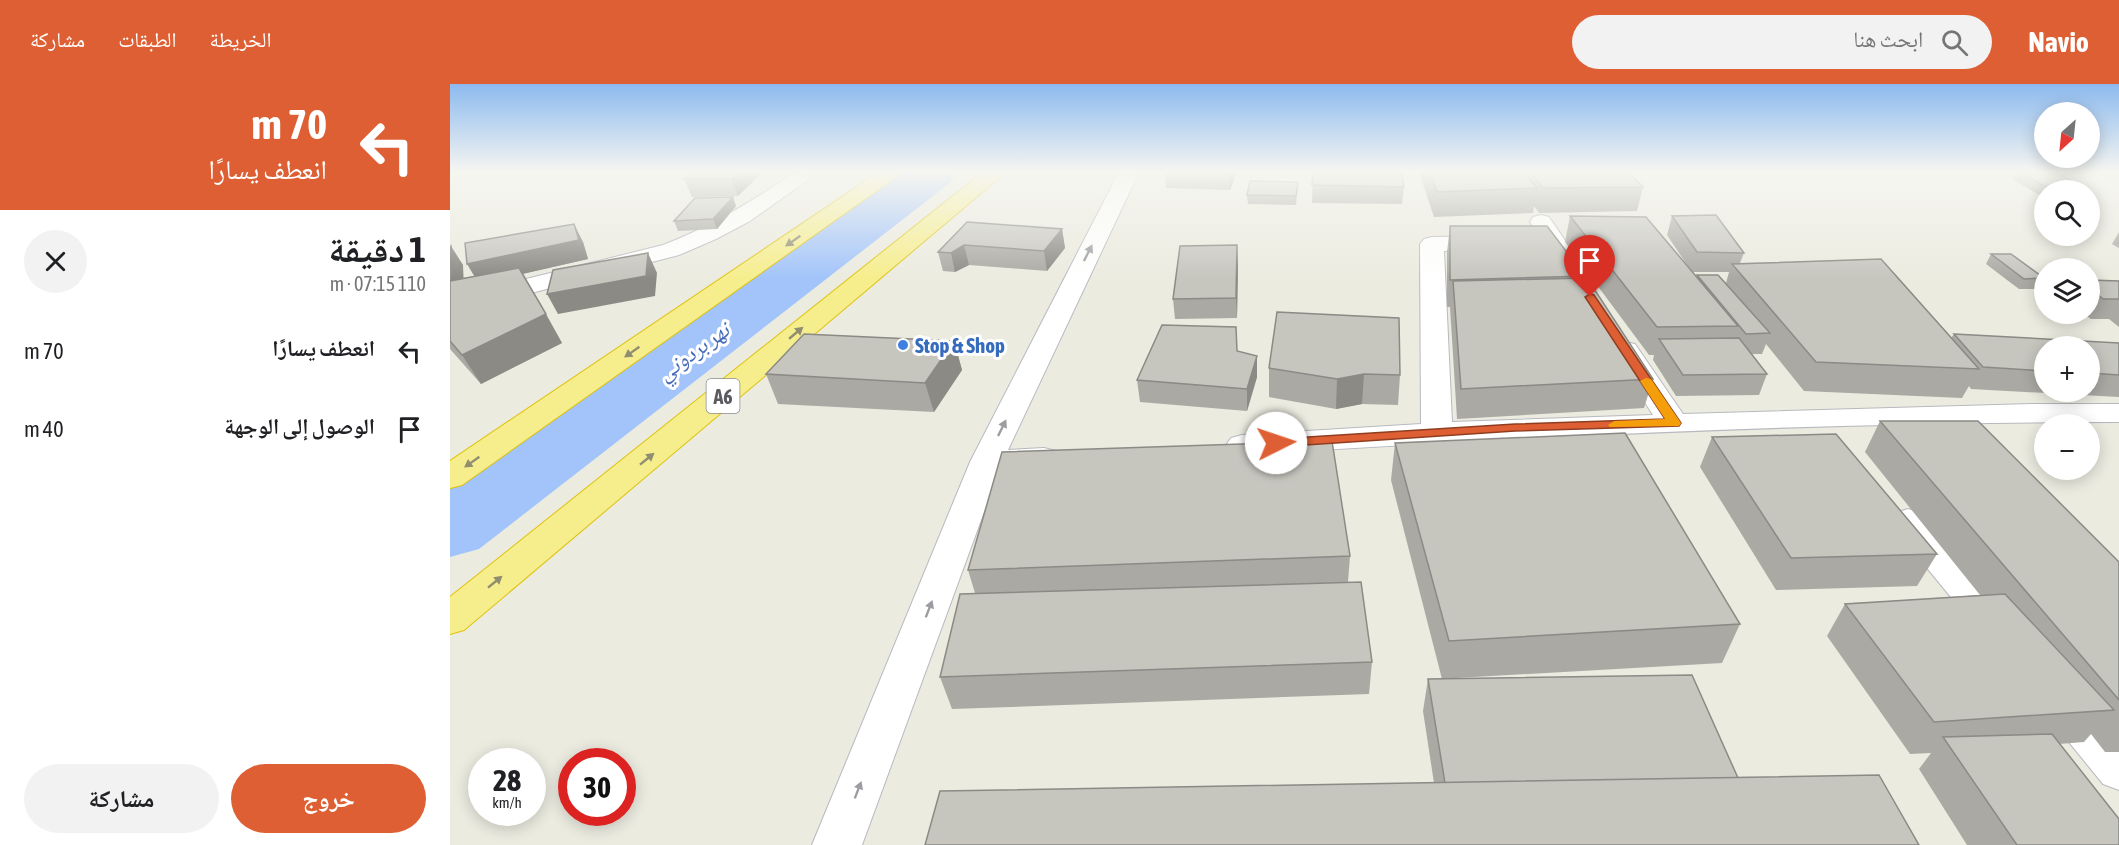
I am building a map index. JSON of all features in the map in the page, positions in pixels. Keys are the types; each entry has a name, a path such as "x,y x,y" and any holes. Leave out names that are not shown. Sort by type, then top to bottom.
{"highway":[{"path":"450,477 841,208"},
{"name":"A6","path":"450,619 952,208"}],"street":[{"path":"450,306 671,250 703,239 757,208"},
{"path":"837,845 986,462 1111,208"},
{"path":"1437,432 1432,244 1548,232 1580,281"},
{"path":"1611,328 1674,423"},
{"path":"1212,447 1515,428 2119,413"},
{"path":"1822,419 1852,455"},
{"path":"986,462 1069,457"},
{"path":"1883,491 2119,770"}],"building":[{"path":"686,208 723,208 713,219 674,221"},
{"path":"1716,215 1744,253 1697,252 1672,216"},
{"path":"1570,216 1646,217 1738,326 1657,327"},
{"path":"967,222 1062,229 1044,251 964,245 951,253 938,252"},
{"path":"574,224 579,240 467,264 465,243"},
{"path":"1450,226 1547,226 1585,276 1450,280"},
{"path":"1237,245 1236,298 1173,299 1180,246"},
{"path":"648,253 646,276 547,294 553,270"},
{"path":"1991,254 2011,254 2034,271 2034,278 2024,279"},
{"path":"1881,259 1979,369 1816,362 1732,264"},
{"path":"519,268 546,314 462,355 450,341 450,281"},
{"path":"1697,275 1718,275 1770,333 1746,334"},
{"path":"1587,278 1653,379 1461,389 1453,281"},
{"path":"2100,280 2119,281 2119,299 2103,299 2100,296"},
{"path":"1277,312 1399,318 1400,375 1364,374 1337,379 1269,368"},
{"path":"1162,325 1236,327 1237,351 1257,356 1247,389 1137,380"},
{"path":"804,334 954,341 925,383 766,374"},
{"path":"1954,334 2034,338 2034,370 1983,367"},
{"path":"1739,338 1767,374 1683,375 1659,339"},
{"path":"2100,342 2119,343 2119,375 2100,374"},
{"path":"1880,421 1978,421 2034,477 2034,480 2037,480 2119,562 2119,700"},
{"path":"1625,433 1740,624 1449,641 1395,443"},
{"path":"1836,434 1937,554 1791,558 1712,437"},
{"path":"1332,441 1350,556 968,570 1002,452"},
{"path":"1361,582 1372,662 940,677 960,594"},
{"path":"2005,594 2114,710 1934,722 1845,604"},
{"path":"1692,675 1738,778 1445,783 1428,679"},
{"path":"2052,734 2119,819 2119,845 2017,845 1943,737"},
{"path":"1879,775 1919,845 925,845 940,791"}],"waterway":[{"name":"نهر بردوني","path":"450,529 887,208"}],"slow traffic":[{"path":"1614,425 1674,423 1646,381"}],"place":[{"name":"Stop & Shop","path":"903,345"}],"route":[{"path":"1276,443 1515,428 1674,423 1590,297"}]}
